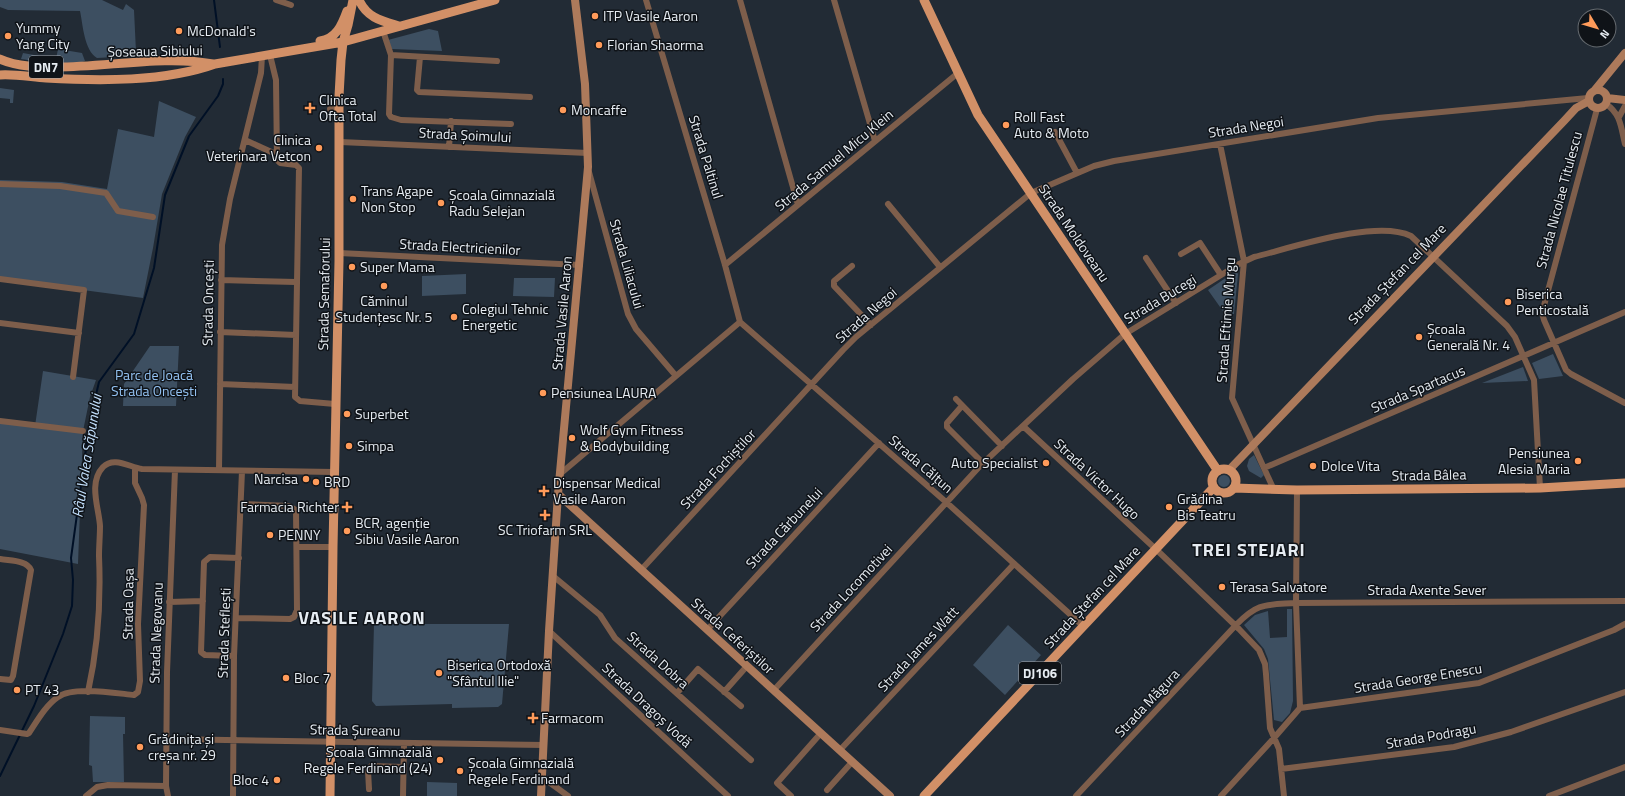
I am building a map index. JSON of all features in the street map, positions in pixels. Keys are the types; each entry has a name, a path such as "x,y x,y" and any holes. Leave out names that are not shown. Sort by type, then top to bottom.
{"main road":[{"name":"Strada Semaforului","path":"330,796 340,142 335,109 343,42 348,25 352,0"},
{"path":"286,51 309,43 324,40 335,34 343,22 352,0"},
{"path":"359,0 366,12 380,21 401,26"},
{"name":"DN7","path":"215,64 343,42 495,0"},
{"name":"Strada Moldoveanu","path":"924,0 978,115 1218,471"},
{"name":"Șoseaua Sibiului","path":"0,60 18,65 39,67 86,67 193,61 215,64"},
{"name":"Șoseaua Sibiului","path":"0,75 91,80 191,72 215,64"},
{"path":"1214,487 1222,493 1226,493 1234,488 1236,479 1234,474 1229,470 1222,469 1218,471"},
{"name":"DJ106","path":"1214,487 1213,479 1218,471"},
{"name":"Strada Bâlea","path":"1234,488 1297,490 1540,488 1625,483"},
{"name":"Strada Ștefan cel Mare","path":"924,796 1214,487"}],"street":[{"path":"276,0 291,5"},
{"name":"Strada Vasile Aaron","path":"541,796 549,631 558,494 588,167 585,84 575,0"},
{"name":"Strada Paltinul","path":"646,0 725,265 740,322"},
{"path":"740,0 798,206"},
{"path":"834,0 875,141"},
{"path":"383,31 391,55 420,58 496,61"},
{"path":"1607,101 1602,108 1597,109 1592,106 1588,100 1625,53"},
{"name":"Strada Șoimului","path":"391,55 389,114 391,117 401,120 511,124"},
{"path":"266,56 276,80 278,160 280,163 296,165 299,168 295,396 300,402 335,404"},
{"name":"Strada Oncești","path":"219,470 221,257 226,221 266,56"},
{"path":"420,58 417,90 420,92 530,97"},
{"name":"Strada Samuel Micu Klein","path":"725,265 958,73"},
{"path":"1594,91 1602,91 1607,101 1619,117 1625,144"},
{"name":"Strada Negoi","path":"812,385 849,344 870,325 1031,193 1077,173 1105,163 1378,118 1588,100"},
{"name":"Strada Ștefan cel Mare","path":"1229,470 1572,112 1588,100"},
{"path":"1607,101 1625,100"},
{"path":"1619,117 1625,106"},
{"name":"Strada Nicolae Titulescu","path":"1597,109 1543,304 1542,313 1563,365 1571,374 1625,403"},
{"path":"449,147 451,121"},
{"path":"1055,132 1077,173"},
{"path":"245,140 278,155"},
{"name":"Strada Șoimului","path":"340,142 588,153"},
{"name":"Strada Eftimie Murgu","path":"1220,144 1244,261 1232,398 1274,490"},
{"name":"Strada Liliacului","path":"588,167 628,314 636,329 676,376"},
{"path":"0,184 60,186 106,193 118,211 153,217"},
{"path":"888,204 940,267"},
{"name":"Strada Bucegi","path":"946,502 983,463 1125,334 1244,261 1300,245 1357,232 1399,232 1411,236 1512,332 1524,356"},
{"path":"1181,254 1200,243 1221,275"},
{"name":"Strada Electricienilor","path":"339,253 580,265"},
{"path":"1146,258 1176,303"},
{"path":"852,266 834,281 834,286 870,325"},
{"path":"0,279 84,290 73,377"},
{"path":"221,280 296,282"},
{"name":"Strada Spartacus","path":"1264,468 1625,312"},
{"path":"560,474 740,322"},
{"name":"Strada Călțun","path":"740,322 946,502 1083,626"},
{"path":"0,323 79,334"},
{"path":"220,332 296,335"},
{"path":"1524,356 1534,380 1540,488"},
{"path":"220,384 295,387"},
{"name":"Strada Fochiștilor","path":"641,570 812,385"},
{"path":"956,399 1002,446"},
{"path":"961,408 946,425 983,463"},
{"path":"0,421 83,431"},
{"name":"Strada Victor Hugo","path":"1023,426 1156,549 1255,644 1265,664 1269,720 1279,749 1284,796"},
{"name":"Strada Cărbunelui","path":"707,630 879,443"},
{"path":"0,730 24,734 29,733 56,698 64,693 74,691 88,692 94,663 101,600 100,526 95,497 96,479 102,468 110,462 126,464 135,468 175,470 334,472"},
{"name":"Strada Oașa","path":"88,692 134,695 139,689 138,624 144,504 135,484 135,468"},
{"name":"Strada Negovanu","path":"168,796 166,786 166,672 175,470"},
{"name":"Strada Steflești","path":"232,796 234,656 242,471"},
{"path":"1221,796 1300,708 1296,603 1297,490"},
{"name":"Strada Ceferiștilor","path":"558,494 890,796"},
{"name":"Strada Locomotivei","path":"774,690 946,502"},
{"path":"236,618 290,619 294,618 297,610 296,510 289,506 241,504"},
{"path":"297,547 333,547"},
{"path":"234,656 206,655 201,652 204,562 210,557 239,558"},
{"path":"0,559 26,563 31,570 13,676 11,680 0,679"},
{"name":"Strada James Watt","path":"840,750 1014,564"},
{"name":"Strada Dobra","path":"553,576 600,615 615,638 751,760"},
{"path":"169,602 203,601"},
{"name":"Strada Axente Sever","path":"1236,625 1251,611 1260,607 1296,603 1625,601"},
{"name":"Strada George Enescu","path":"1300,708 1479,683 1614,630 1625,624"},
{"name":"Strada Măgura","path":"1076,796 1236,625"},
{"name":"Strada Dragoș Vodă","path":"549,631 728,796"},
{"path":"724,692 747,666"},
{"path":"677,694 698,669 740,706"},
{"name":"Strada Podragu","path":"1281,769 1454,747 1511,732 1625,692"},
{"path":"791,796 776,783 820,733"},
{"name":"Strada Șureanu","path":"166,739 544,745"},
{"path":"403,796 404,743"},
{"path":"827,790 852,762"},
{"path":"369,789 368,770 371,766 403,767"},
{"path":"1549,796 1625,767"},
{"path":"542,777 568,796"},
{"path":"86,796 97,787 108,785 166,786"}],"green space":[{"path":"0,0 102,0 123,10 126,4 134,10 136,52 131,56 97,58 89,49 83,30 80,11 8,10 0,7"},
{"path":"429,29 438,31 442,51 392,49 390,47 388,40"},
{"path":"58,49 82,53 85,61 64,63 21,59 23,53 56,59"},
{"path":"0,88 14,90 13,103 10,103 10,99 0,98"},
{"path":"159,101 196,117 185,137 162,194 143,298 0,279 0,180 62,182 107,189 118,129 154,137"},
{"path":"1236,271 1238,274 1234,314 1225,314 1208,290"},
{"path":"466,274 466,294 422,296 422,276"},
{"path":"514,278 555,278 554,297 513,296"},
{"name":"Parc de Joacă Strada Oncești","path":"150,346 179,346 176,406 123,406 124,384"},
{"path":"1553,354 1563,376 1539,379 1532,363"},
{"path":"1523,367 1528,381 1482,383"},
{"path":"43,371 96,380 90,397 83,431 78,564 0,549 0,421 35,426"},
{"path":"1254,455 1264,475 1261,478 1249,471 1247,466 1249,459"},
{"path":"1224,475 1228,477 1230,481 1228,485 1224,487 1220,485 1218,481 1220,477"},
{"path":"1287,609 1292,609 1293,701 1290,713 1282,722 1274,720 1268,659 1264,649 1244,625 1255,615 1268,611 1270,638 1287,637"},
{"path":"374,624 509,624 502,704 498,707 452,708 452,704 376,706 372,701"},
{"path":"1008,625 1041,655 1005,695 973,665"},
{"path":"90,716 125,717 125,734 123,734 124,782 93,782 92,766 89,765"},
{"path":"427,782 457,783 457,796 427,796"}],"waterway":[{"name":"Râul Valea Săpunului","path":"214,0 220,47"},
{"name":"Râul Valea Săpunului","path":"0,776 34,706 63,634 72,606 73,580 71,558 89,427 94,420 95,399 99,382 134,334 154,268 165,195 189,136 218,96 223,84 223,79"}],"place":[{"name":"ITP Vasile Aaron","path":"595,16"},
{"name":"McDonald's","path":"179,31"},
{"name":"Yummy Yang City","path":"8,36"},
{"name":"Florian Shaorma","path":"599,45"},
{"name":"Clinica Ofta Total","path":"310,108"},
{"name":"Moncaffe","path":"563,110"},
{"name":"Roll Fast Auto & Moto","path":"1006,125"},
{"name":"Clinica Veterinara Vetcon","path":"319,148"},
{"name":"Trans Agape Non Stop","path":"353,199"},
{"name":"Școala Gimnazială Radu Selejan","path":"441,203"},
{"name":"Super Mama","path":"352,267"},
{"name":"Căminul Studențesc Nr. 5","path":"384,286"},
{"name":"Biserica Penticostală","path":"1508,302"},
{"name":"Colegiul Tehnic Energetic","path":"454,317"},
{"name":"Școala Generală Nr. 4","path":"1419,337"},
{"name":"Pensiunea LAURA","path":"543,393"},
{"name":"Superbet","path":"347,414"},
{"name":"Wolf Gym Fitness & Bodybuilding","path":"572,438"},
{"name":"Simpa","path":"349,446"},
{"name":"Pensiunea Alesia Maria","path":"1578,461"},
{"name":"Auto Specialist","path":"1046,463"},
{"name":"Dolce Vita","path":"1313,466"},
{"name":"Narcisa","path":"306,479"},
{"name":"BRD","path":"316,482"},
{"name":"Dispensar Medical Vasile Aaron","path":"544,491"},
{"name":"Farmacia Richter","path":"347,507"},
{"name":"Grădina Bis Teatru","path":"1169,507"},
{"name":"SC Triofarm SRL","path":"545,515"},
{"name":"BCR, agenție Sibiu Vasile Aaron","path":"347,531"},
{"name":"PENNY","path":"270,535"},
{"name":"Terasa Salvatore","path":"1222,587"},
{"name":"Biserica Ortodoxă \"Sfântul Ilie\"","path":"439,673"},
{"name":"Bloc 7","path":"286,678"},
{"name":"PT 43","path":"17,690"},
{"name":"Farmacom","path":"533,718"},
{"name":"Grădinița și creșa nr. 29","path":"140,747"},
{"name":"Școala Gimnazială Regele Ferdinand (24)","path":"440,760"},
{"name":"Școala Gimnazială Regele Ferdinand","path":"460,771"},
{"name":"Bloc 4","path":"277,780"}],"district":[{"name":"TREI STEJARI","path":"1249,550"},
{"name":"VASILE AARON","path":"362,618"}]}
